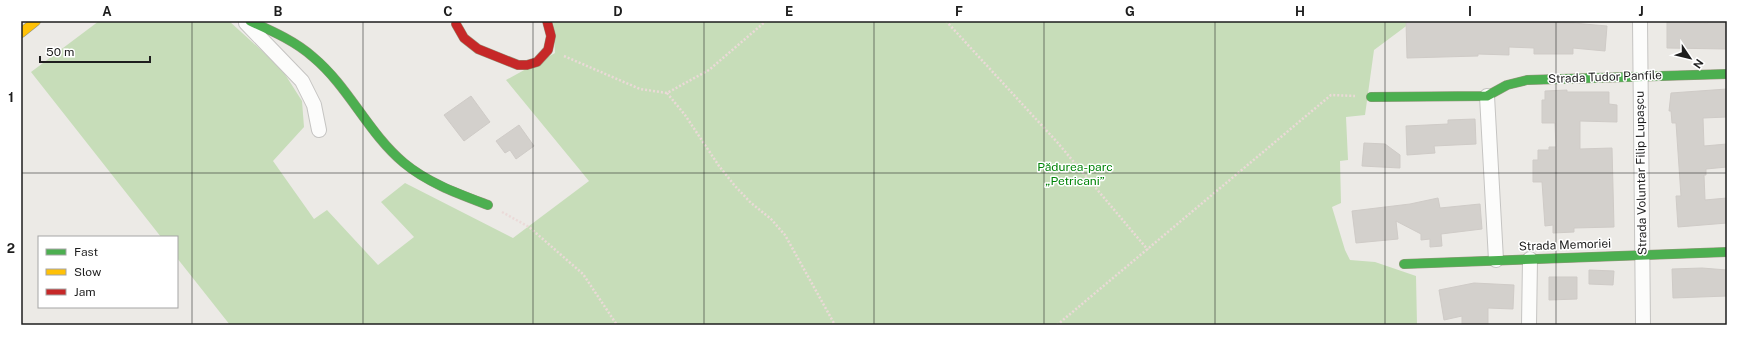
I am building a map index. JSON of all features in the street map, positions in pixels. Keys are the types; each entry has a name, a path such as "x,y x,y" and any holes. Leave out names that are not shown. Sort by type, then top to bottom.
{"street":[{"path":"21,33 36,21"},
{"path":"244,21 302,81 314,105 319,130"},
{"path":"250,21 282,35 318,61 377,136 403,162 440,185 488,205"},
{"path":"456,24 464,38 478,49 518,65 527,65 537,62 548,50 551,36 547,21"},
{"name":"Strada Voluntar Filip Lupașcu","path":"1640,21 1643,325"},
{"name":"Strada Tudor Panfile","path":"1371,97 1487,96 1507,85 1526,80 1727,74"},
{"path":"1487,96 1496,260"},
{"name":"Strada Memoriei","path":"1404,264 1727,252"},
{"path":"1529,325 1530,259"}],"path":[{"path":"548,50 640,89 667,93 709,70 766,21"},
{"path":"946,21 1056,142 1148,250"},
{"path":"667,93 685,115 719,166 751,203 770,219 785,235 835,325"},
{"path":"1057,325 1331,95 1371,97"},
{"path":"488,205 529,227 583,274 617,325"}],"green space":[{"name":"Pădurea-parc „Petricani”","path":"99,21 229,21 281,68 302,101 304,127 273,161 314,219 327,210 378,265 414,237 381,202 405,183 513,238 589,181 506,80 555,53 553,21 1413,21 1374,50 1365,115 1346,117 1348,160 1340,161 1341,203 1332,207 1345,250 1350,260 1375,262 1416,276 1417,325 230,325 178,259 178,236 160,236 31,72"}],"building":[{"path":"1406,21 1573,23 1607,26 1605,51 1573,48 1573,54 1534,54 1534,48 1509,47 1509,55 1478,54 1478,56 1407,58"},
{"path":"1708,21 1727,21 1727,49 1667,48 1667,22 1708,23"},
{"path":"1727,89 1727,117 1703,118 1704,146 1727,144 1727,167 1706,169 1706,175 1704,175 1705,200 1727,198 1727,223 1678,227 1676,196 1681,196 1676,123 1672,123 1671,111 1669,111 1671,93"},
{"path":"1567,90 1567,92 1609,92 1609,104 1617,105 1617,122 1580,121 1580,149 1612,148 1614,227 1574,228 1574,232 1553,233 1553,225 1545,226 1542,182 1533,182 1533,160 1538,160 1538,150 1549,150 1549,147 1556,147 1555,123 1542,123 1542,100 1545,100 1545,91"},
{"path":"471,96 490,122 464,141 444,115"},
{"path":"1475,119 1476,144 1434,146 1435,153 1407,155 1406,126 1448,124 1448,120"},
{"path":"519,125 534,146 516,159 510,150 505,153 496,141"},
{"path":"1364,143 1385,144 1400,155 1400,168 1362,166"},
{"path":"1438,198 1440,208 1480,204 1482,229 1441,234 1442,246 1430,247 1430,239 1421,240 1421,234 1396,221 1398,239 1356,243 1352,211 1410,204"},
{"path":"1702,268 1727,270 1727,296 1673,298 1672,269"},
{"path":"1589,270 1614,271 1613,285 1589,284"},
{"path":"1549,277 1577,277 1577,299 1549,300"},
{"path":"1474,283 1514,285 1513,309 1488,308 1488,325 1462,325 1462,316 1444,320 1439,290"}],"traffic: fast":[{"path":"250,21 291,41 313,57 337,82 391,151 413,170 433,182 488,205"},
{"path":"1371,97 1487,96 1507,85 1527,80 1727,74"},
{"path":"1404,264 1727,252"}],"traffic: slow":[{"path":"21,33 36,21"}],"traffic: jam":[{"path":"456,24 464,38 478,49 518,65 527,65 537,62 548,50 551,36 547,21"}]}
